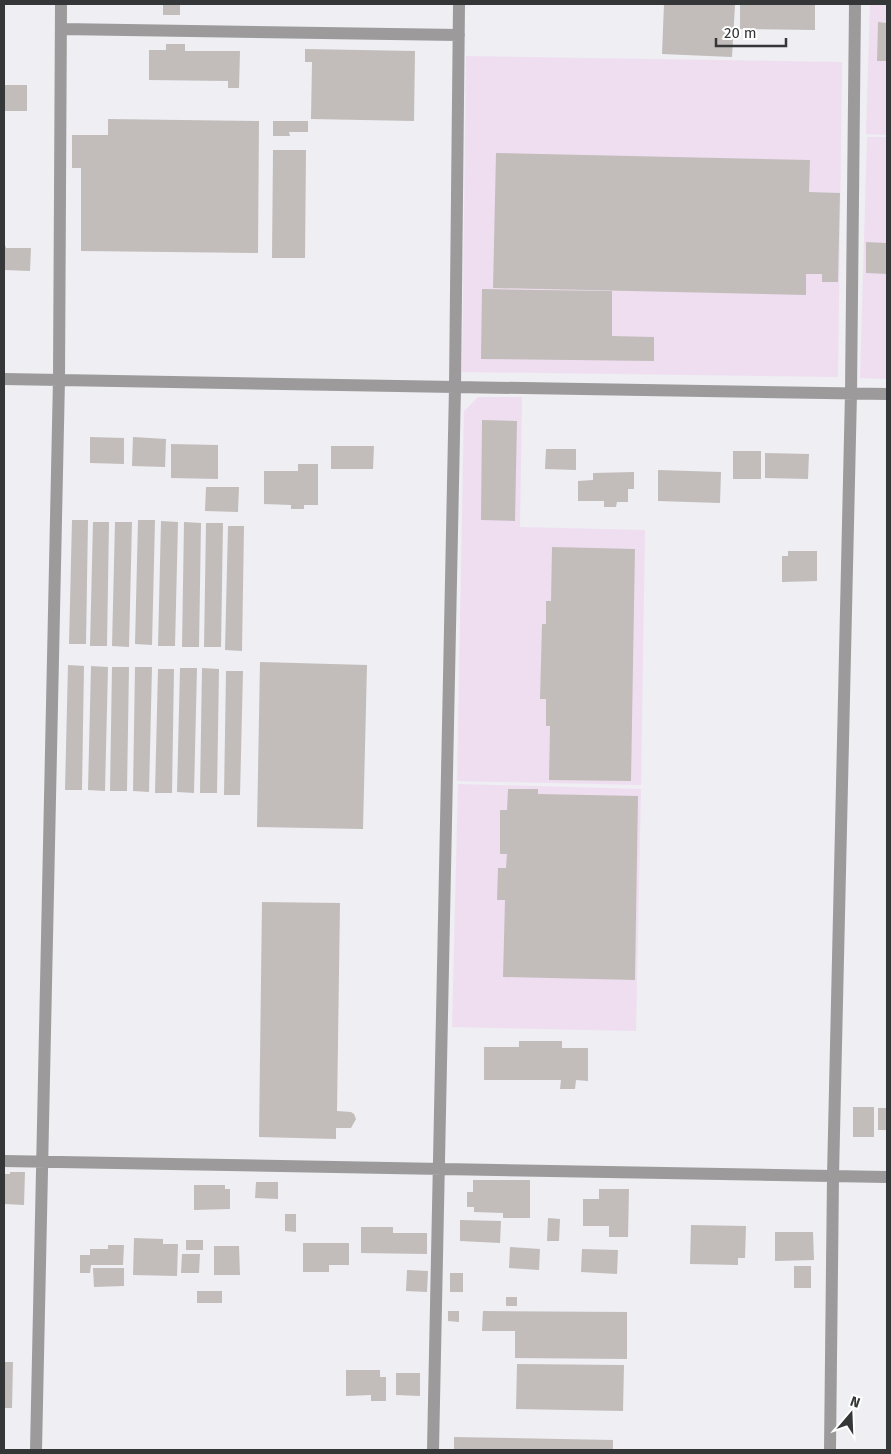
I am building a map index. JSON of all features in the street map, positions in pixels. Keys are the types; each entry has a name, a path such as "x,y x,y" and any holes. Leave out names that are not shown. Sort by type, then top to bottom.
{"street":[{"path":"36,1450 58,379 61,4"},
{"path":"434,1450 438,1169 455,388 459,4"},
{"path":"830,1450 833,1176 851,393 855,4"},
{"path":"61,29 459,35"},
{"path":"4,378 455,388 887,394"},
{"path":"4,1162 887,1177"}],"shaded area":[{"path":"870,4 887,4 887,135 866,134"},
{"path":"466,56 842,62 838,377 462,372"},
{"path":"867,137 887,137 887,379 860,378"},
{"path":"478,397 522,397 520,527 645,530 641,785 457,781 464,411"},
{"path":"458,784 641,789 636,1031 452,1027"}],"building":[{"path":"163,4 180,4 180,15 163,15"},
{"path":"664,4 735,5 732,57 662,54"},
{"path":"740,4 815,5 815,30 740,29"},
{"path":"878,22 887,23 887,61 877,61"},
{"path":"166,44 185,44 185,51 240,51 239,88 228,88 228,81 149,80 149,50 166,50"},
{"path":"305,49 415,51 414,121 311,119 312,62 305,62"},
{"path":"4,85 27,85 27,111 4,111"},
{"path":"108,119 259,121 258,253 81,251 81,168 72,168 72,135 108,135"},
{"path":"273,121 308,121 308,132 289,132 290,136 273,136"},
{"path":"273,150 306,150 305,258 272,258"},
{"path":"496,153 810,160 809,192 840,193 838,282 822,282 822,274 806,274 806,295 493,288"},
{"path":"866,242 887,243 887,274 866,273"},
{"path":"4,245 6,248 31,248 30,271 4,270"},
{"path":"482,289 612,291 612,336 654,337 654,361 481,359"},
{"path":"482,420 517,421 515,521 481,520"},
{"path":"90,437 124,438 124,464 90,463"},
{"path":"133,437 166,439 165,467 132,466"},
{"path":"171,444 218,445 218,479 171,478"},
{"path":"331,446 374,446 373,469 331,469"},
{"path":"546,449 576,449 576,470 545,469"},
{"path":"733,451 761,451 761,479 733,479"},
{"path":"765,453 809,454 808,479 765,478"},
{"path":"298,464 318,464 318,505 304,505 304,509 291,509 291,505 264,504 264,471 298,471"},
{"path":"658,470 721,472 720,503 658,501"},
{"path":"634,472 634,489 628,489 628,502 617,502 616,507 604,507 604,501 578,501 578,481 593,480 593,473"},
{"path":"206,487 239,487 238,512 205,511"},
{"path":"72,520 88,520 86,644 69,644"},
{"path":"138,520 155,520 152,645 135,644"},
{"path":"161,521 178,522 175,646 158,646"},
{"path":"93,522 109,522 107,646 90,646"},
{"path":"115,522 132,522 129,647 112,646"},
{"path":"184,522 201,523 199,647 182,647"},
{"path":"206,523 223,523 221,647 204,647"},
{"path":"228,526 244,526 242,651 225,650"},
{"path":"552,547 635,549 631,781 549,780 550,726 546,726 546,699 540,699 542,624 546,624 546,601 551,601"},
{"path":"788,551 817,551 817,581 782,582 782,556 788,556"},
{"path":"260,662 367,665 363,829 257,827"},
{"path":"68,665 84,666 82,790 65,790"},
{"path":"91,666 108,667 105,791 88,790"},
{"path":"112,667 129,667 127,791 110,791"},
{"path":"135,667 152,667 149,792 133,791"},
{"path":"180,668 197,668 194,793 177,792"},
{"path":"202,668 219,669 217,793 200,793"},
{"path":"158,669 174,669 172,793 155,793"},
{"path":"226,671 243,671 240,795 224,795"},
{"path":"508,789 538,789 538,794 638,796 635,980 503,977 505,900 497,900 498,868 506,868 507,854 500,854 500,810 507,810"},
{"path":"262,902 340,903 337,1111 351,1112 356,1119 351,1128 336,1128 336,1139 259,1137"},
{"path":"519,1041 562,1041 562,1048 588,1048 588,1081 576,1080 575,1089 560,1089 561,1080 484,1080 484,1047 519,1047"},
{"path":"853,1107 874,1107 874,1137 853,1137"},
{"path":"878,1108 887,1108 887,1130 878,1130"},
{"path":"10,1172 25,1172 24,1205 4,1204 4,1174 10,1174"},
{"path":"473,1180 530,1180 530,1218 503,1218 503,1213 474,1212 474,1207 467,1207 467,1192 473,1192"},
{"path":"256,1182 278,1182 278,1199 255,1198"},
{"path":"194,1185 225,1185 225,1189 230,1189 230,1209 194,1210"},
{"path":"599,1189 629,1189 628,1237 609,1237 609,1226 583,1226 583,1199 599,1199"},
{"path":"285,1214 296,1214 296,1232 285,1231"},
{"path":"548,1218 560,1219 559,1241 547,1241"},
{"path":"460,1220 501,1221 500,1243 460,1241"},
{"path":"691,1225 746,1226 745,1258 738,1258 738,1265 690,1264"},
{"path":"361,1227 393,1227 393,1233 427,1233 427,1254 361,1253"},
{"path":"775,1232 813,1232 814,1260 775,1261"},
{"path":"134,1238 163,1239 163,1244 178,1244 177,1276 133,1275"},
{"path":"186,1240 203,1240 203,1250 186,1250"},
{"path":"303,1243 349,1243 349,1265 329,1265 329,1272 303,1272"},
{"path":"108,1245 124,1245 123,1265 91,1265 90,1273 80,1273 80,1255 90,1255 90,1249 108,1249"},
{"path":"214,1246 239,1246 240,1275 214,1275"},
{"path":"510,1247 540,1249 539,1270 509,1268"},
{"path":"582,1249 618,1250 617,1274 581,1272"},
{"path":"182,1254 200,1254 199,1273 181,1273"},
{"path":"794,1266 811,1266 811,1288 794,1288"},
{"path":"93,1268 124,1268 124,1286 94,1287"},
{"path":"407,1270 428,1271 427,1292 406,1291"},
{"path":"450,1273 463,1273 463,1292 450,1292"},
{"path":"197,1291 222,1291 222,1303 197,1303"},
{"path":"506,1297 517,1297 517,1306 506,1306"},
{"path":"448,1311 459,1311 459,1322 448,1321"},
{"path":"483,1311 627,1312 627,1359 515,1358 515,1331 482,1331"},
{"path":"4,1362 13,1362 12,1408 4,1408"},
{"path":"517,1364 624,1365 623,1411 516,1409"},
{"path":"346,1370 380,1370 380,1377 386,1377 386,1401 371,1401 371,1395 346,1396"},
{"path":"396,1373 420,1373 420,1396 396,1395"},
{"path":"454,1437 613,1440 613,1450 454,1450"}]}
